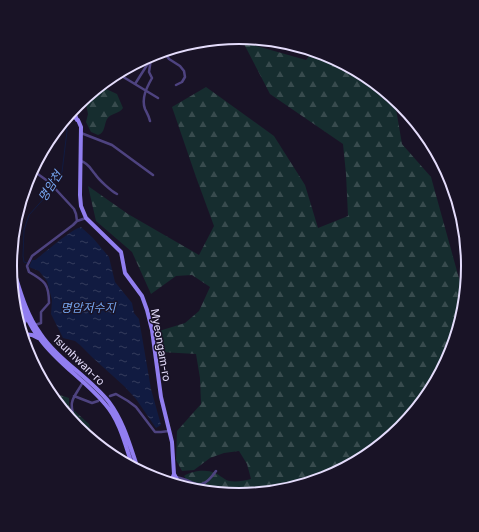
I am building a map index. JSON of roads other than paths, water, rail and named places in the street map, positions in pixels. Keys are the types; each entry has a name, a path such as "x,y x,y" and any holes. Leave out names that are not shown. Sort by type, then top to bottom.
{"street":[{"path":"166,56 184,71 185,77 182,82 176,85"},
{"path":"150,62 150,72 152,78 145,90 144,99 145,108 150,121"},
{"path":"135,84 146,64"},
{"path":"123,77 158,98"},
{"path":"27,330 41,323 41,312 49,303 49,291 43,280 29,272 27,266 32,256 77,221 86,218 81,206 81,127 76,115"},
{"path":"74,117 78,120"},
{"path":"81,133 112,145 153,175"},
{"path":"81,161 87,163 94,174 105,183 109,189 117,194"},
{"path":"37,174 49,182 74,209 77,221"},
{"name":"Myeongam-ro","path":"86,218 121,252 125,273 142,296 147,310 152,330 161,397 172,442 175,475 177,480"},
{"path":"17,272 20,289"},
{"name":"1sunhwan-ro","path":"17,280 33,326 47,342 98,390 112,406 121,421 135,463"},
{"name":"1sunhwan-ro","path":"19,296 40,340 106,404 134,462"},
{"path":"24,322 25,311"},
{"path":"28,334 40,340"},
{"path":"71,412 74,396 83,382"},
{"path":"110,396 116,394 136,407 155,432 170,431"},
{"path":"74,396 92,403 98,401"},
{"path":"196,484 209,480 216,471"},
{"path":"173,478 175,475 191,483"}],"water":[{"name":"명암저수지","path":"81,227 93,238 109,257 115,282 132,303 134,313 139,319 151,389 161,425 156,428 136,399 124,386 75,341 63,338 51,314 52,300 47,281 39,271 29,267 32,260 35,260 76,229"}],"waterway":[{"name":"명암천","path":"27,263 24,262 23,256 24,230 29,215 48,194 62,172 67,131 66,127"}]}
